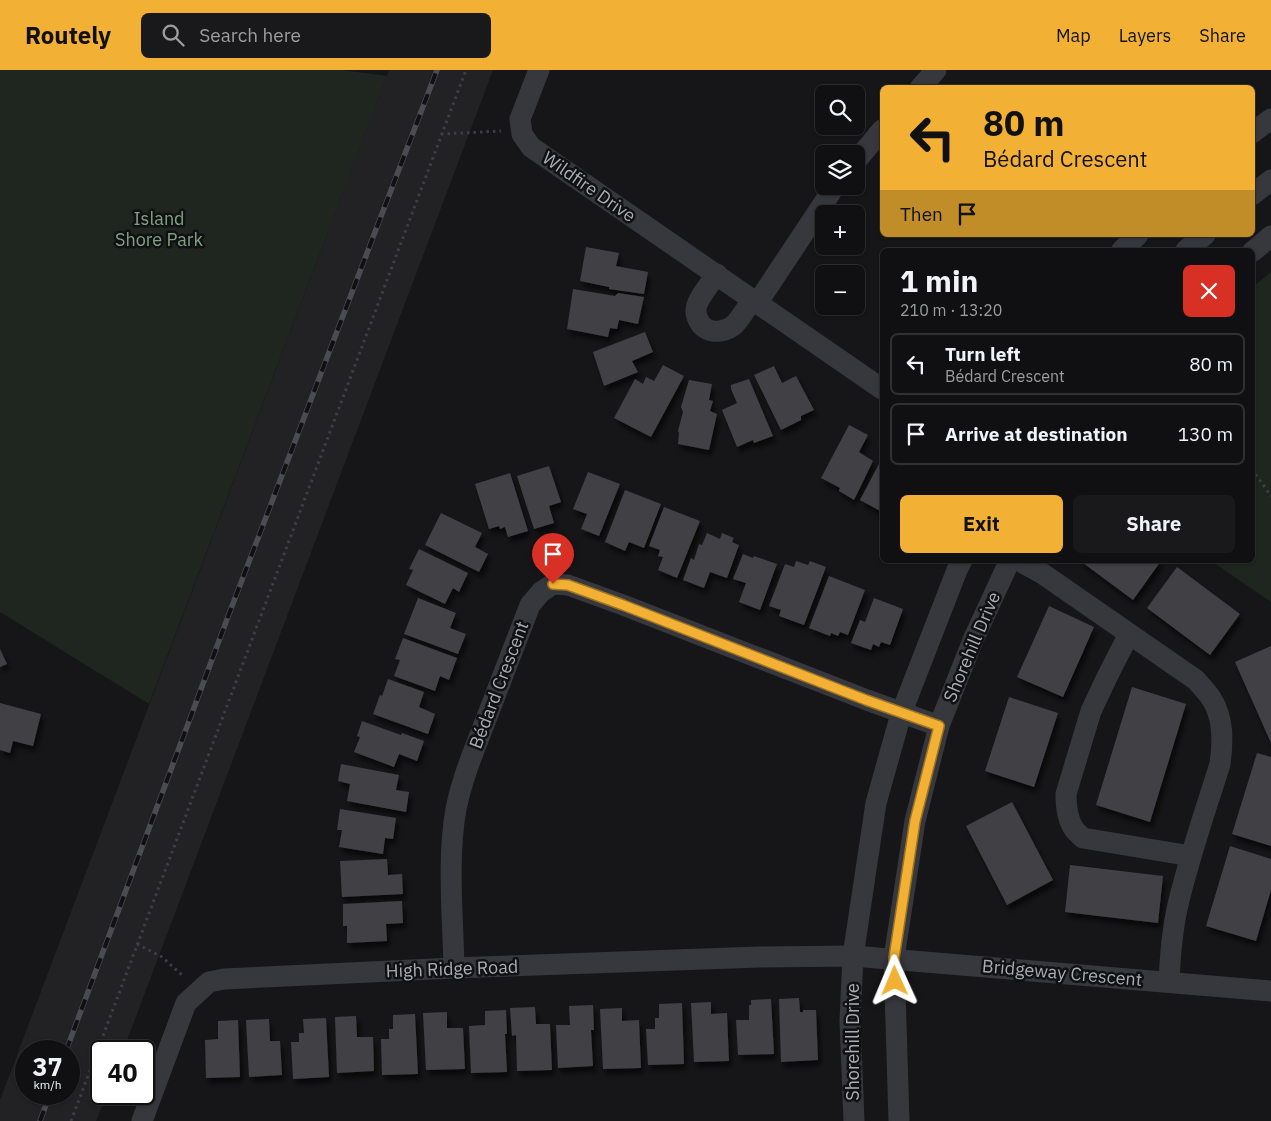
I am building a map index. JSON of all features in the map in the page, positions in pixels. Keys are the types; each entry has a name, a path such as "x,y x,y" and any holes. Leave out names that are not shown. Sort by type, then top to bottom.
{"street":[{"path":"521,130 520,119 539,70"},
{"path":"923,85 936,70"},
{"path":"1255,131 1271,119"},
{"name":"Wildfire Drive","path":"521,130 531,147 880,388"},
{"path":"865,150 880,132"},
{"path":"1255,193 1271,180"},
{"path":"717,274 698,302 695,311 698,321 705,328 714,332 725,330 734,325 756,301 829,195"},
{"path":"1255,249 1271,236"},
{"path":"1124,248 1136,237"},
{"path":"1188,248 1202,237"},
{"name":"Shorehill Drive","path":"854,1121 850,1021 853,956 876,803 901,714 960,563"},
{"name":"Shorehill Drive","path":"899,1121 894,958 915,821 939,726 973,640 1009,563"},
{"path":"1023,563 1043,574 1196,680 1212,698 1221,721 1222,745 1220,764 1191,856 1177,910 1169,982"},
{"name":"Bédard Crescent","path":"454,968 452,840 460,791 530,605 541,592 553,584 568,585 623,605 901,714 939,726"},
{"path":"1129,634 1091,712 1066,794 1069,819 1074,830 1082,838 1191,856"},
{"name":"Bridgeway Crescent","path":"853,956 1271,991"},
{"name":"High Ridge Road","path":"142,1121 186,1003 208,982 224,979 454,968 853,956"}],"path":[{"path":"71,1121 466,70"},
{"path":"441,134 521,130"},
{"path":"1255,473 1271,496"},
{"path":"137,944 162,958 199,991"}],"shaded area":[{"path":"389,70 493,70 127,1040 90,1040 90,1105 103,1105 96,1121 0,1121 0,1100 15,1060 15,1105 80,1105 80,1040 23,1040"}],"green space":[{"name":"Island Shore Park","path":"0,70 342,70 387,76 149,704 0,612"},
{"path":"1271,272 1271,602 1214,563 1255,563 1255,285"}],"building":[{"path":"586,247 619,253 616,266 648,272 644,294 609,289 609,287 580,281"},
{"path":"573,289 615,296 618,293 644,297 638,324 619,320 617,329 610,328 608,337 567,329"},
{"path":"645,332 653,352 632,361 638,372 604,386 593,352"},
{"path":"663,365 684,376 651,437 614,418 635,379 643,384 646,377 654,381"},
{"path":"774,366 782,383 796,376 814,410 801,416 801,420 781,430 754,375"},
{"path":"749,379 773,436 754,443 753,440 737,447 722,410 737,403 731,385"},
{"path":"689,380 712,384 709,400 713,401 710,411 717,414 709,450 678,444 678,431 683,412 681,407"},
{"path":"849,425 868,435 859,452 873,461 854,500 839,491 840,488 821,478"},
{"path":"880,462 880,511 860,500"},
{"path":"549,466 561,502 549,506 554,523 534,529 517,476"},
{"path":"588,472 620,484 599,536 581,529 587,514 573,509"},
{"path":"510,473 528,531 508,537 505,527 500,529 499,526 489,529 475,484"},
{"path":"625,490 661,504 644,548 629,542 625,551 605,542"},
{"path":"664,507 700,521 677,578 658,570 663,557 658,556 660,550 649,546"},
{"path":"441,513 482,533 475,547 488,554 479,572 425,545"},
{"path":"707,533 720,539 722,533 734,538 732,542 739,545 727,578 710,572 704,588 683,580 691,558 694,560 699,544 702,545"},
{"path":"419,549 468,573 459,592 453,588 445,604 406,585 413,570 409,569"},
{"path":"743,554 777,564 760,610 739,602 746,583 733,579"},
{"path":"796,561 808,565 810,561 826,567 804,625 779,616 781,610 769,606 785,564 794,567"},
{"path":"1083,563 1160,563 1133,600"},
{"path":"1177,567 1240,614 1210,655 1147,608"},
{"path":"829,576 865,590 848,635 840,632 838,636 831,633 830,636 809,628"},
{"path":"418,598 456,613 450,628 466,634 458,654 404,634"},
{"path":"874,598 903,609 890,645 881,642 879,647 873,644 871,650 851,643 860,620 865,622"},
{"path":"1049,606 1094,627 1063,697 1017,677"},
{"path":"403,638 457,658 449,680 440,676 435,691 394,676 400,660 395,659"},
{"path":"1271,646 1271,743 1235,662"},
{"path":"0,649 7,664 0,667"},
{"path":"388,679 424,692 419,707 435,714 428,734 373,714"},
{"path":"1132,687 1186,704 1150,822 1096,805"},
{"path":"1009,697 1058,713 1034,787 985,771"},
{"path":"0,703 41,714 33,746 13,741 10,753 0,750"},
{"path":"362,721 424,741 417,761 399,754 394,767 354,752 360,737 357,736"},
{"path":"1257,753 1271,757 1271,846 1232,834"},
{"path":"341,764 399,775 396,790 409,792 406,812 347,801 350,784 338,781"},
{"path":"1012,802 1053,880 1007,905 966,826"},
{"path":"340,809 396,818 393,839 385,838 383,854 339,847 342,830 337,830"},
{"path":"1230,846 1271,859 1271,890 1256,941 1206,926"},
{"path":"387,859 388,875 402,874 403,894 342,897 340,861"},
{"path":"1070,865 1163,876 1158,923 1065,912"},
{"path":"402,901 403,923 386,924 387,941 347,943 347,926 343,926 343,904"},
{"path":"799,998 800,1012 803,1012 803,1010 816,1010 818,1060 781,1062 779,999"},
{"path":"771,999 774,1054 738,1055 736,1020 749,1020 751,1000"},
{"path":"711,1002 711,1014 727,1013 729,1061 694,1062 691,1003"},
{"path":"682,1003 684,1064 648,1065 646,1029 655,1029 655,1018 659,1018 659,1004"},
{"path":"593,1005 594,1030 591,1030 593,1066 558,1068 556,1025 570,1025 569,1006"},
{"path":"535,1007 536,1024 550,1024 552,1070 517,1071 516,1035 512,1036 510,1008"},
{"path":"622,1008 622,1021 639,1020 641,1068 603,1069 600,1009"},
{"path":"506,1010 507,1072 471,1073 469,1026 485,1025 485,1011"},
{"path":"447,1012 447,1028 463,1028 465,1069 426,1070 423,1013"},
{"path":"415,1014 418,1074 382,1075 381,1039 389,1039 389,1029 393,1029 393,1015"},
{"path":"356,1016 357,1037 373,1037 374,1071 337,1073 335,1017"},
{"path":"326,1018 329,1077 293,1079 291,1042 299,1042 299,1033 304,1033 303,1019"},
{"path":"269,1019 270,1041 280,1041 282,1075 249,1077 246,1020"},
{"path":"238,1020 240,1077 206,1078 205,1040 218,1039 218,1021"}],"railway":[{"path":"70,1040 229,614 437,70"},
{"path":"40,1121 46,1105"}],"route":[{"path":"553,584 568,585 623,605 901,714 939,726 915,821 894,958 895,981"}]}
